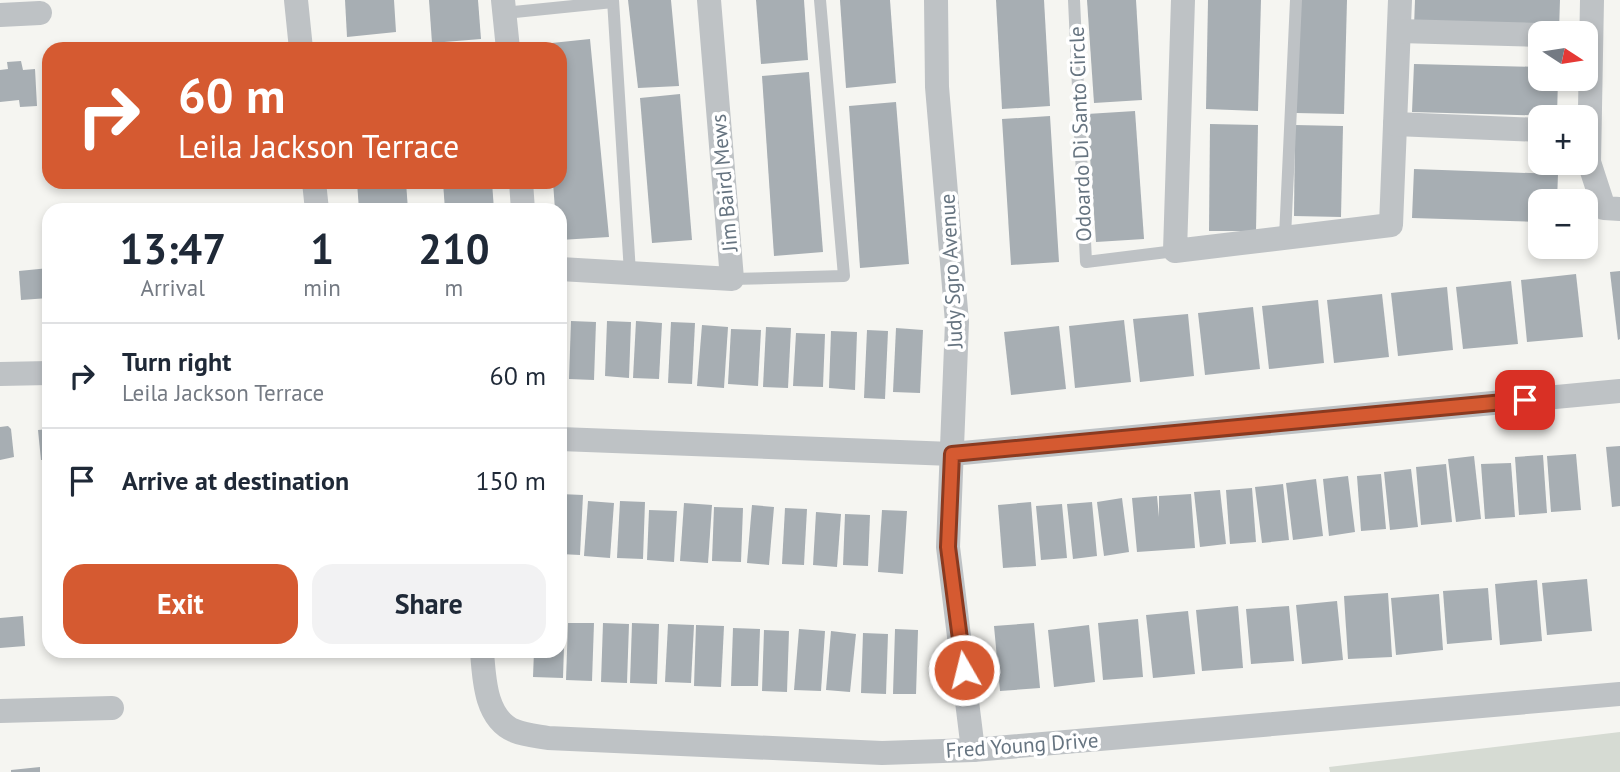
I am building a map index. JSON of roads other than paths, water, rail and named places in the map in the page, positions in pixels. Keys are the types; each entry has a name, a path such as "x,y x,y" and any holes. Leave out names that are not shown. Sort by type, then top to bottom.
{"street":[{"path":"296,0 300,42"},
{"name":"Jim Baird Mews","path":"567,269 732,279 709,0"},
{"name":"Judy Sgro Avenue","path":"936,0 937,87 957,322 950,574 972,750"},
{"path":"1175,251 1183,0"},
{"name":"Odoardo Di Santo Circle","path":"1175,251 1391,225 1400,0"},
{"path":"1590,21 1592,0"},
{"path":"503,6 507,42"},
{"path":"0,15 40,13"},
{"path":"1399,31 1528,34"},
{"path":"1395,124 1528,130"},
{"path":"1593,175 1604,208 1620,209"},
{"path":"0,374 42,373"},
{"path":"567,439 952,454 1620,391"},
{"name":"Fred Young Drive","path":"482,658 484,683 495,714 513,730 548,738 883,753 972,750 1620,694"},
{"path":"0,711 112,708"}],"lane":[{"path":"732,279 844,276 820,0"},
{"name":"Odoardo Di Santo Circle","path":"1074,0 1086,262 1175,251"},
{"path":"1285,237 1296,0"},
{"path":"503,6 613,1 631,273"}]}
